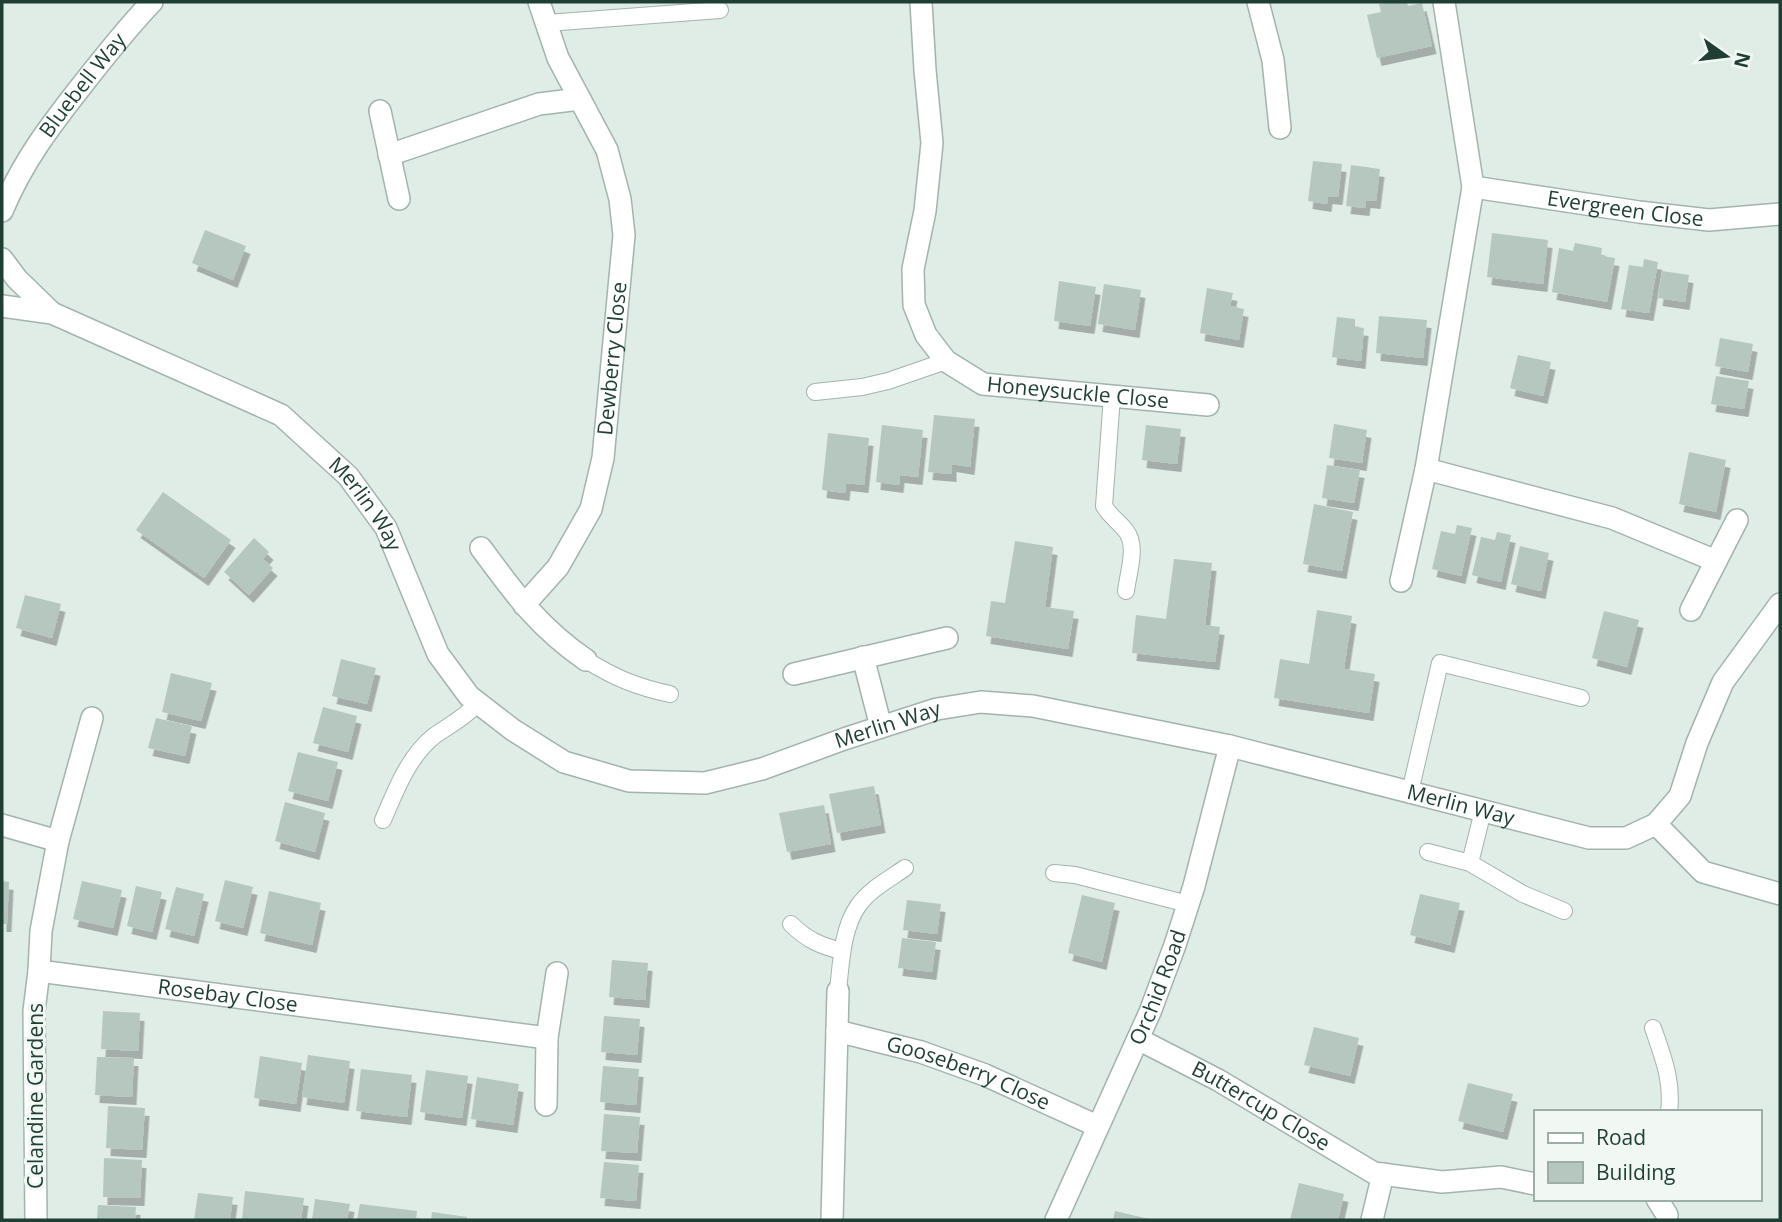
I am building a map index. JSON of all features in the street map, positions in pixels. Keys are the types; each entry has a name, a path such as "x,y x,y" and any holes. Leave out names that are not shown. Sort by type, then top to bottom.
{"street":[{"name":"Bluebell Way","path":"2,211 10,176 110,50 152,2"},
{"name":"Dewberry Close","path":"524,606 558,567 592,509 603,458 624,235 620,199 607,150 558,58 539,2"},
{"name":"Honeysuckle Close","path":"921,2 932,143 925,211 914,269 914,305 926,335 946,360 983,384 1208,405"},
{"path":"1258,2 1273,60 1280,128"},
{"path":"1401,581 1426,469 1473,187 1444,2"},
{"path":"389,155 540,104 580,99"},
{"path":"380,111 399,199"},
{"name":"Evergreen Close","path":"1473,187 1639,212 1709,219 1780,214"},
{"name":"Merlin Way","path":"2,259 16,279 52,313"},
{"name":"Merlin Way","path":"2,306 52,313 281,415 348,476 386,528 438,654 469,696 513,730 564,762 629,781 705,783 762,769 937,709 982,702 1033,706 1230,746 1589,838 1626,838 1656,824 1680,796 1697,743 1723,682 1780,604"},
{"path":"1426,469 1612,518 1716,561"},
{"path":"1691,610 1737,520"},
{"path":"481,548 524,606 556,639 586,660"},
{"path":"794,674 947,638"},
{"path":"863,657 881,727"},
{"path":"39,971 41,931 58,841 92,718"},
{"name":"Orchid Road","path":"1056,1220 1150,1012 1188,904 1230,746"},
{"path":"1656,824 1703,872 1780,894"},
{"path":"2,825 58,841"},
{"name":"Rosebay Close","path":"39,971 547,1038"},
{"name":"Celandine Gardens","path":"36,1220 34,1011 39,971"},
{"path":"546,1105 547,1038 557,973"},
{"path":"832,1220 838,991"},
{"name":"Gooseberry Close","path":"837,1031 921,1052 985,1074 1097,1126"},
{"name":"Buttercup Close","path":"1138,1039 1218,1080 1374,1172 1442,1182 1501,1177 1534,1184"},
{"path":"1372,1220 1382,1174"}],"lane":[{"path":"547,23 720,10"},
{"path":"815,392 888,381 946,360"},
{"path":"1112,396 1104,506 1111,519 1126,531 1132,546 1126,591"},
{"path":"586,660 634,686 670,694"},
{"path":"1410,792 1440,663 1581,698"},
{"path":"383,820 405,770 433,737 464,718 478,703"},
{"path":"1470,863 1483,811"},
{"path":"1428,852 1470,863 1523,894 1564,911"},
{"path":"838,991 842,951 858,906 875,889 905,868"},
{"path":"1054,873 1075,875 1188,904"},
{"path":"791,924 805,938 821,946 842,951"},
{"path":"1653,1028 1667,1069 1671,1093 1669,1110"}],"building":[{"path":"1407,2 1408,6 1422,3 1432,46 1377,58 1367,15 1381,12 1379,4"},
{"path":"1313,161 1342,164 1338,197 1328,196 1327,204 1308,201"},
{"path":"1351,165 1380,169 1376,201 1366,200 1365,208 1346,206"},
{"path":"205,230 246,246 233,280 192,263"},
{"path":"1492,233 1548,240 1543,284 1487,277"},
{"path":"1575,243 1602,248 1601,256 1615,258 1607,302 1552,292 1559,248 1573,251"},
{"path":"1644,259 1658,262 1649,313 1621,309 1629,265 1643,267"},
{"path":"1662,271 1689,275 1685,302 1658,298"},
{"path":"1059,281 1096,287 1090,326 1054,321"},
{"path":"1104,284 1141,290 1135,330 1098,324"},
{"path":"1207,288 1233,293 1230,306 1244,309 1239,340 1200,333"},
{"path":"1379,316 1427,320 1423,358 1376,353"},
{"path":"1337,317 1355,319 1355,327 1364,328 1361,361 1332,357"},
{"path":"1720,338 1753,344 1748,372 1715,366"},
{"path":"1518,355 1551,362 1543,396 1510,388"},
{"path":"1716,376 1749,381 1744,409 1711,404"},
{"path":"934,415 975,419 970,467 952,464 952,474 928,472"},
{"path":"1334,424 1367,430 1362,463 1329,458"},
{"path":"882,425 923,430 918,477 900,475 899,485 876,482"},
{"path":"1146,425 1181,429 1177,464 1142,460"},
{"path":"828,433 869,438 864,485 846,483 845,493 822,490"},
{"path":"1689,452 1726,460 1716,512 1679,504"},
{"path":"1327,465 1360,470 1354,503 1322,498"},
{"path":"163,492 231,540 204,578 136,530"},
{"path":"1314,504 1353,512 1342,571 1303,564"},
{"path":"1457,525 1472,528 1461,576 1432,569 1441,531 1455,534"},
{"path":"1497,532 1511,535 1501,582 1472,575 1481,537 1495,540"},
{"path":"254,538 269,552 263,559 273,568 249,595 224,572"},
{"path":"1015,541 1053,547 1045,607 1074,611 1068,649 986,636 991,601 1005,603"},
{"path":"1520,546 1549,553 1541,591 1511,584"},
{"path":"1174,559 1212,563 1205,625 1220,627 1215,662 1132,653 1136,615 1166,619"},
{"path":"25,595 61,604 52,638 16,628"},
{"path":"1317,610 1352,616 1344,669 1375,674 1369,713 1274,698 1280,659 1309,664"},
{"path":"1604,611 1639,620 1627,667 1592,658"},
{"path":"341,659 376,668 367,704 332,696"},
{"path":"171,673 212,683 201,721 162,712"},
{"path":"323,707 357,716 348,752 313,743"},
{"path":"156,718 192,726 185,756 148,748"},
{"path":"298,752 338,762 328,801 288,791"},
{"path":"874,786 881,825 837,833 829,794"},
{"path":"285,802 325,813 315,852 275,841"},
{"path":"824,805 831,844 787,852 779,813"},
{"path":"225,880 253,887 243,928 215,921"},
{"path":"2,881 9,882 7,924 2,924"},
{"path":"82,881 122,890 113,928 73,919"},
{"path":"136,886 162,892 152,932 127,926"},
{"path":"176,887 204,894 194,936 165,929"},
{"path":"269,891 321,903 312,945 260,933"},
{"path":"1420,894 1460,903 1450,945 1410,935"},
{"path":"1082,895 1115,903 1102,962 1068,953"},
{"path":"907,900 941,904 937,934 903,930"},
{"path":"902,938 936,942 932,972 898,968"},
{"path":"612,960 648,963 645,1000 609,997"},
{"path":"103,1011 140,1013 138,1051 101,1049"},
{"path":"604,1016 640,1019 637,1055 601,1052"},
{"path":"1314,1027 1359,1038 1350,1076 1304,1065"},
{"path":"308,1055 350,1061 344,1103 302,1097"},
{"path":"260,1056 302,1063 296,1104 254,1098"},
{"path":"97,1057 134,1058 132,1097 95,1095"},
{"path":"603,1066 639,1069 636,1105 600,1102"},
{"path":"361,1069 412,1075 407,1117 356,1111"},
{"path":"426,1070 468,1076 462,1118 420,1112"},
{"path":"477,1077 519,1084 513,1125 471,1119"},
{"path":"1468,1083 1513,1094 1503,1132 1458,1121"},
{"path":"108,1106 145,1108 142,1150 106,1148"},
{"path":"604,1114 640,1117 637,1153 601,1151"},
{"path":"104,1158 142,1160 140,1198 103,1197"},
{"path":"604,1162 639,1165 636,1201 600,1198"},
{"path":"1299,1183 1344,1194 1338,1220 1290,1220"},
{"path":"245,1191 304,1198 301,1220 242,1220"},
{"path":"198,1193 233,1197 230,1220 194,1220"},
{"path":"315,1199 350,1204 347,1220 312,1220"},
{"path":"360,1204 417,1211 416,1220 357,1220"},
{"path":"98,1205 136,1207 135,1220 97,1220"},
{"path":"1115,1211 1149,1219 1149,1220 1113,1220"},
{"path":"432,1212 467,1217 467,1220 431,1220"}]}
